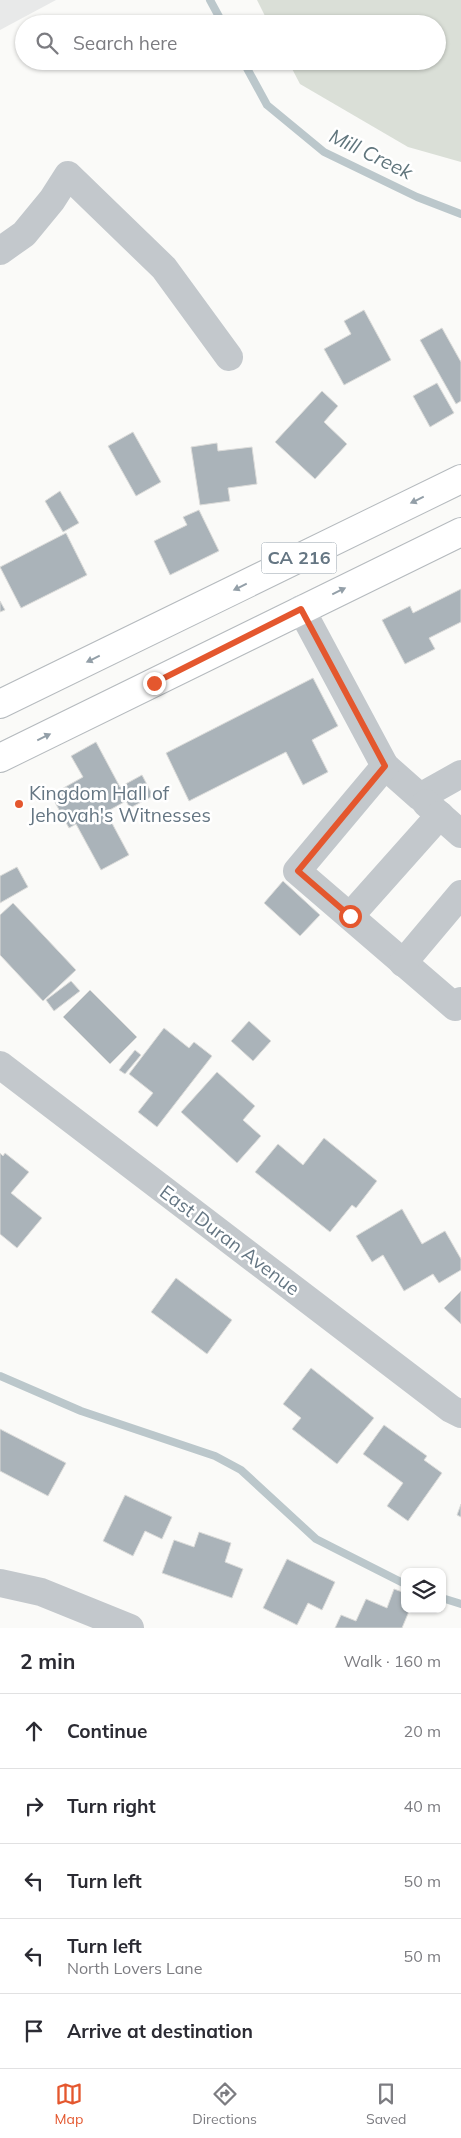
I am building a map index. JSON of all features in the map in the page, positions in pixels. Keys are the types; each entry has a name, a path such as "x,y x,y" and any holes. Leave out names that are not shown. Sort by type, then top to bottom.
{"main road":[{"name":"CA 216","path":"0,704 461,478"},
{"name":"CA 216","path":"0,758 461,532"}],"street":[{"path":"0,251 24,234 52,200 68,175 164,268 229,357"},
{"path":"301,609 385,766 461,834"},
{"path":"385,766 298,871 455,1007 461,1001"},
{"path":"420,797 461,774"},
{"path":"350,916 440,815"},
{"path":"403,963 461,894"},
{"name":"East Duran Avenue","path":"0,1065 461,1414"},
{"path":"0,1583 42,1592 130,1628"}],"shaded area":[{"path":"0,0 56,0 28,15 15,15 15,22 0,30"},
{"path":"257,0 461,0 461,162 408,147 300,84 293,70 446,70 446,15 264,15"}],"building":[{"path":"364,310 391,360 344,385 324,349 351,334 344,321"},
{"path":"442,328 461,362 461,401 456,404 420,340"},
{"path":"437,383 454,413 430,427 413,396"},
{"path":"322,391 338,406 324,422 347,444 315,479 275,442"},
{"path":"133,432 161,482 136,496 108,446"},
{"path":"217,443 218,451 252,447 257,484 228,488 230,501 200,505 191,447"},
{"path":"60,491 79,523 63,532 45,501"},
{"path":"199,510 219,551 170,575 154,541 187,525 183,517"},
{"path":"66,533 87,575 21,608 0,567"},
{"path":"461,589 461,622 429,638 435,649 405,664 382,620 410,606 413,613"},
{"path":"0,601 5,610 0,612"},
{"path":"313,678 338,726 312,740 328,772 303,785 286,752 189,801 166,753"},
{"path":"96,742 120,787 142,775 153,796 130,808 126,801 106,812 129,855 101,870 76,824 69,828 51,795 83,777 71,756"},
{"path":"17,867 28,887 0,903 0,876"},
{"path":"283,881 320,915 300,936 264,903"},
{"path":"13,903 76,970 43,1001 0,955 0,915"},
{"path":"71,981 80,991 54,1011 46,1000"},
{"path":"90,990 137,1037 110,1064 63,1017"},
{"path":"249,1021 271,1041 253,1061 231,1041"},
{"path":"164,1028 189,1048 194,1042 212,1056 157,1127 138,1112 153,1093 129,1074"},
{"path":"135,1050 141,1055 125,1074 119,1070"},
{"path":"217,1072 255,1106 243,1120 261,1136 237,1163 181,1112"},
{"path":"324,1138 377,1181 356,1208 352,1205 330,1232 255,1172 278,1144 303,1165"},
{"path":"0,1153 3,1156 5,1153 29,1172 11,1193 42,1218 17,1248 0,1234"},
{"path":"402,1209 422,1244 445,1231 461,1259 461,1270 439,1283 433,1274 404,1291 383,1255 372,1262 356,1236"},
{"path":"176,1278 232,1320 207,1354 151,1312"},
{"path":"461,1291 461,1324 444,1308"},
{"path":"311,1368 374,1418 337,1464 292,1429 301,1418 283,1404"},
{"path":"384,1425 427,1456 424,1460 442,1473 408,1521 387,1506 403,1483 363,1454"},
{"path":"0,1429 66,1463 48,1496 0,1471"},
{"path":"125,1495 172,1517 162,1539 145,1531 133,1556 103,1541"},
{"path":"461,1504 461,1517 457,1515"},
{"path":"199,1532 231,1543 225,1562 243,1569 232,1598 162,1573 174,1540 194,1547"},
{"path":"287,1559 335,1582 322,1610 308,1603 297,1625 263,1608"},
{"path":"394,1589 401,1592 401,1613 408,1613 402,1628 335,1628 341,1615 356,1621 366,1599 387,1608"}],"waterway":[{"name":"Mill Creek","path":"210,0 218,15"},
{"name":"Mill Creek","path":"248,70 267,105 324,152 417,197 461,214"},
{"path":"0,1376 81,1411 215,1456 241,1470 316,1539 401,1582"},
{"path":"446,1599 461,1604"}],"place":[{"name":"Kingdom Hall of Jehovah's Witnesses","path":"19,804"}],"route":[{"path":"154,683 301,609 385,766 298,871 350,916"}]}
